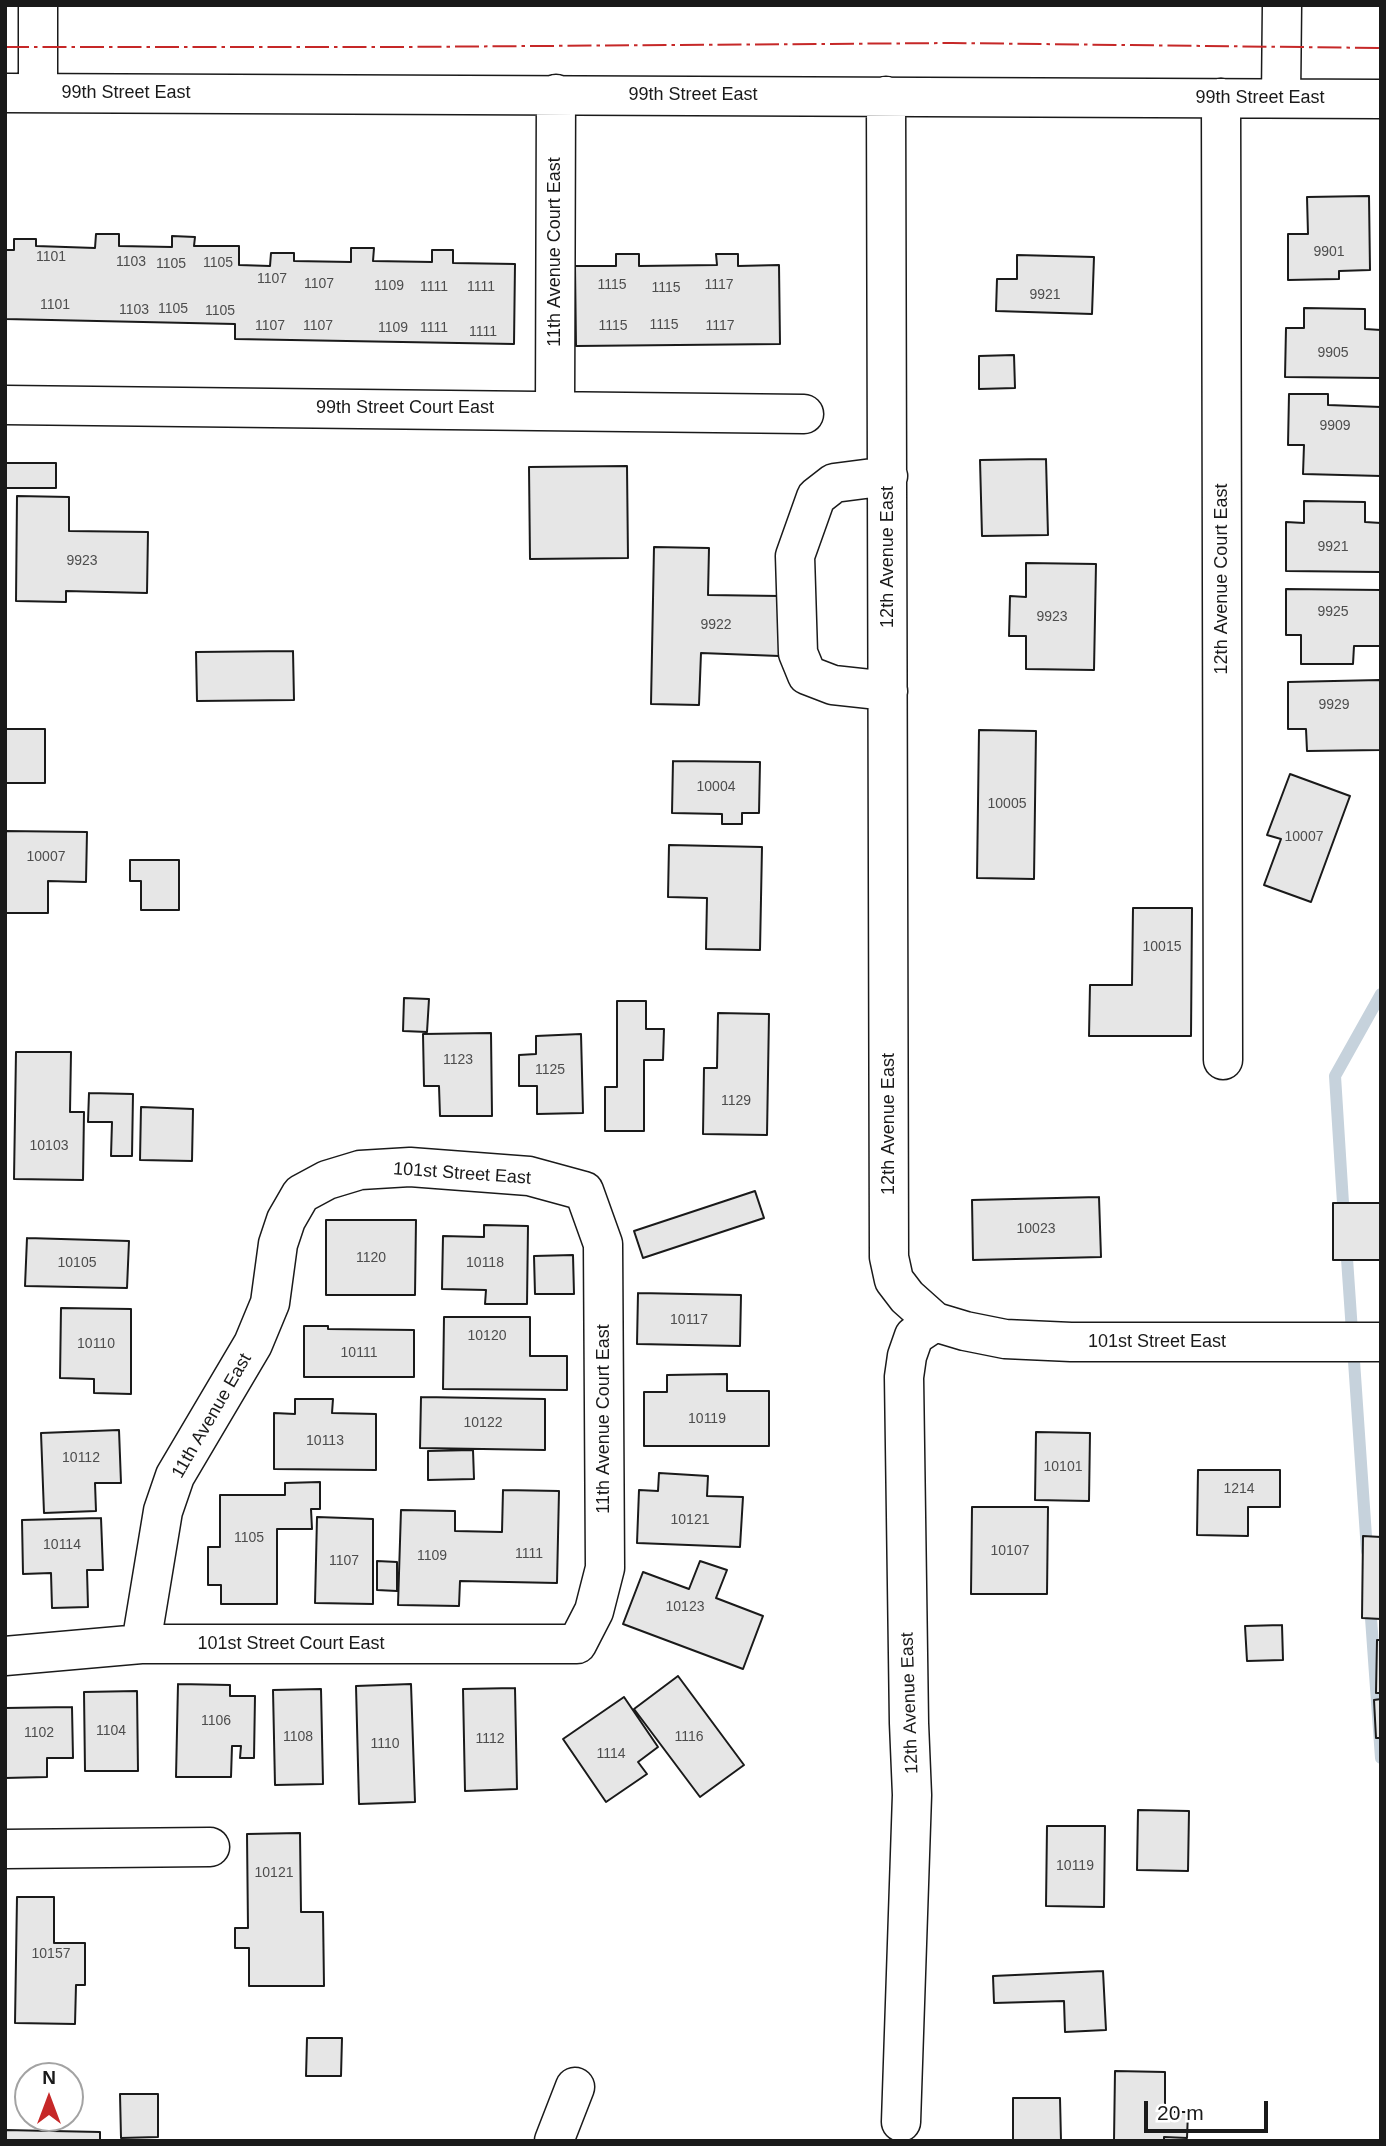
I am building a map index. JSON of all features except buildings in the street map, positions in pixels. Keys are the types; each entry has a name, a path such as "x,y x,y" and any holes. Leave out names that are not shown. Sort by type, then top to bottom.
{"street":[{"path":"22,93 38,5"},
{"path":"1281,98 1282,5"},
{"name":"99th Street East","path":"22,93 1381,99"},
{"name":"11th Avenue Court East","path":"555,410 556,94"},
{"name":"12th Avenue East","path":"886,96 889,1258 894,1280 907,1297 935,1322 914,1336 904,1377 912,1795 901,2122"},
{"name":"12th Avenue Court East","path":"1221,98 1223,1060"},
{"name":"99th Street Court East","path":"5,405 804,414"},
{"path":"888,476 834,483 816,497 795,556 798,653 807,676 833,685 888,691"},
{"name":"101st Street East","path":"301,1194 327,1180 360,1170 410,1167 529,1176 584,1191"},
{"name":"11th Avenue Court East","path":"577,1644 594,1612 605,1568 603,1244 584,1191"},
{"name":"11th Avenue East","path":"141,1644 163,1511 175,1476 253,1344 270,1303 278,1244 286,1220 301,1194"},
{"name":"101st Street East","path":"935,1322 1005,1339 1070,1342 1381,1342"},
{"name":"101st Street Court East","path":"5,1656 141,1644 577,1644"},
{"path":"5,1849 210,1847"},
{"path":"554,2141 575,2087"}],"waterway":[{"path":"1344,1219 1335,1076 1381,994"},
{"path":"1346,1244 1367,1551"},
{"path":"1370,1604 1381,1758"}],"power":[{"path":"5,47 952,43 1381,48"}]}
